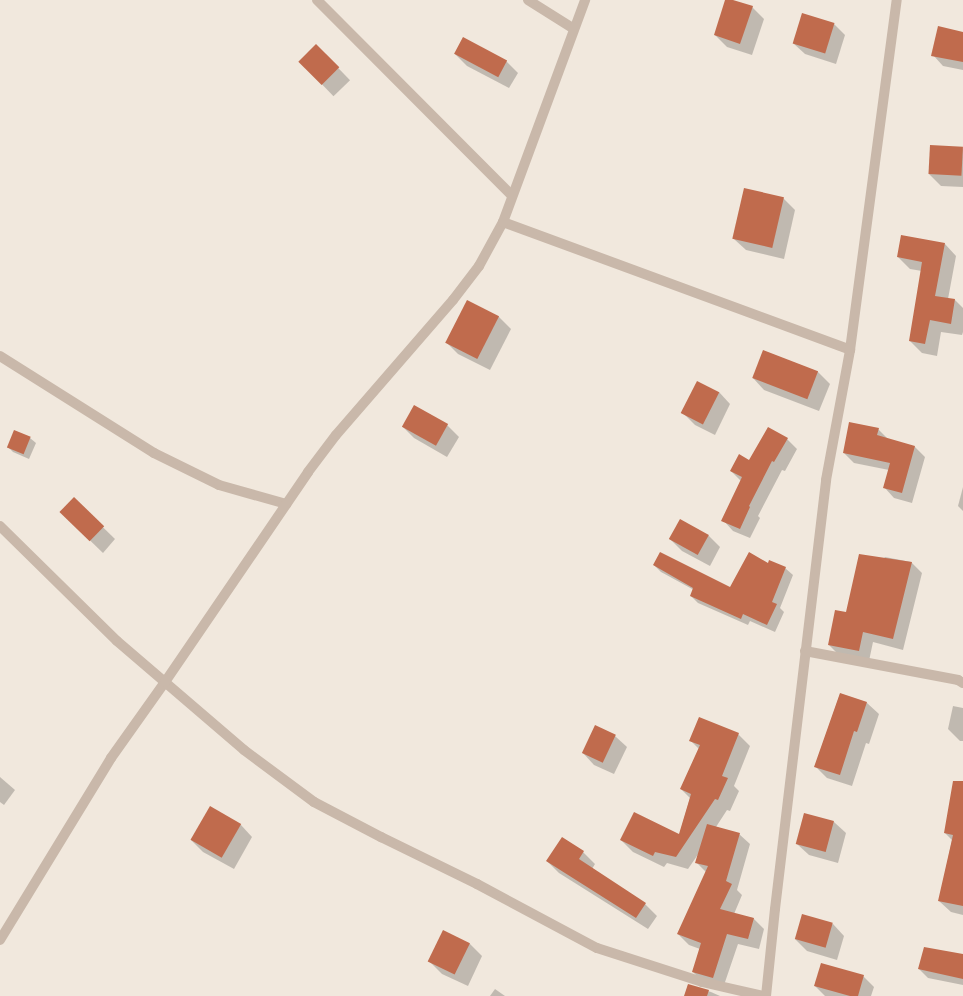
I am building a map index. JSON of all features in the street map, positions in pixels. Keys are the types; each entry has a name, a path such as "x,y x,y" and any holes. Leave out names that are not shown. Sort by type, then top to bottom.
{"street":[{"path":"317,0 512,196"},
{"path":"528,0 574,29"},
{"path":"0,940 111,758 165,682 286,504 336,435 453,300 479,266 503,222 585,0"},
{"path":"766,996 769,958 826,480 850,350 897,0"},
{"path":"503,222 850,350"},
{"path":"0,356 154,454 219,485 286,504"},
{"path":"0,526 117,642 244,750 314,802 381,838 477,884 597,948 702,982 763,996"},
{"path":"805,652 958,680 963,683"}],"building":[{"path":"725,0 733,0 753,6 740,44 714,35"},
{"path":"802,13 835,23 825,54 793,44"},
{"path":"938,26 963,32 963,62 931,56"},
{"path":"463,37 507,60 498,77 454,54"},
{"path":"316,44 339,67 322,85 298,62"},
{"path":"930,145 963,147 961,176 928,174"},
{"path":"744,188 784,197 772,248 732,239"},
{"path":"901,235 945,243 935,296 955,299 951,324 930,320 925,344 909,341 922,262 897,257"},
{"path":"467,300 499,316 477,359 445,343"},
{"path":"763,350 818,371 807,399 752,378"},
{"path":"697,381 719,392 703,424 681,413"},
{"path":"414,405 448,424 436,446 402,427"},
{"path":"849,422 879,428 877,435 915,446 902,493 883,488 890,463 843,453"},
{"path":"768,427 788,438 774,462 772,461 749,506 750,507 740,529 721,521 742,477 730,471 739,454 749,460"},
{"path":"14,430 31,437 24,454 7,448"},
{"path":"74,497 104,526 90,541 59,512"},
{"path":"680,519 709,535 698,555 669,539"},
{"path":"660,552 730,587 749,552 768,563 769,560 786,567 772,602 777,604 767,625 743,614 741,619 690,596 693,588 653,565"},
{"path":"859,554 912,562 893,639 863,632 859,651 828,645 835,610 846,612"},
{"path":"840,693 867,702 857,732 854,731 840,775 814,767"},
{"path":"699,717 739,733 722,776 728,778 718,800 715,799 676,857 655,852 653,856 620,840 634,812 679,834 691,794 680,789 700,745 689,741"},
{"path":"595,725 616,735 603,763 582,753"},
{"path":"953,781 963,781 963,906 938,901 953,835 944,833"},
{"path":"210,806 241,824 222,858 190,840"},
{"path":"804,813 834,821 826,852 796,844"},
{"path":"707,824 740,833 726,881 732,884 720,909 754,918 748,939 727,934 713,978 692,972 701,943 677,934 708,866 695,863"},
{"path":"562,837 584,851 579,859 646,903 636,918 546,861"},
{"path":"802,914 833,923 826,948 795,939"},
{"path":"443,930 470,943 455,975 428,961"},
{"path":"924,947 963,954 963,979 918,969"},
{"path":"821,963 864,975 858,996 850,996 814,986"},
{"path":"688,984 709,990 707,996 684,996"}]}
